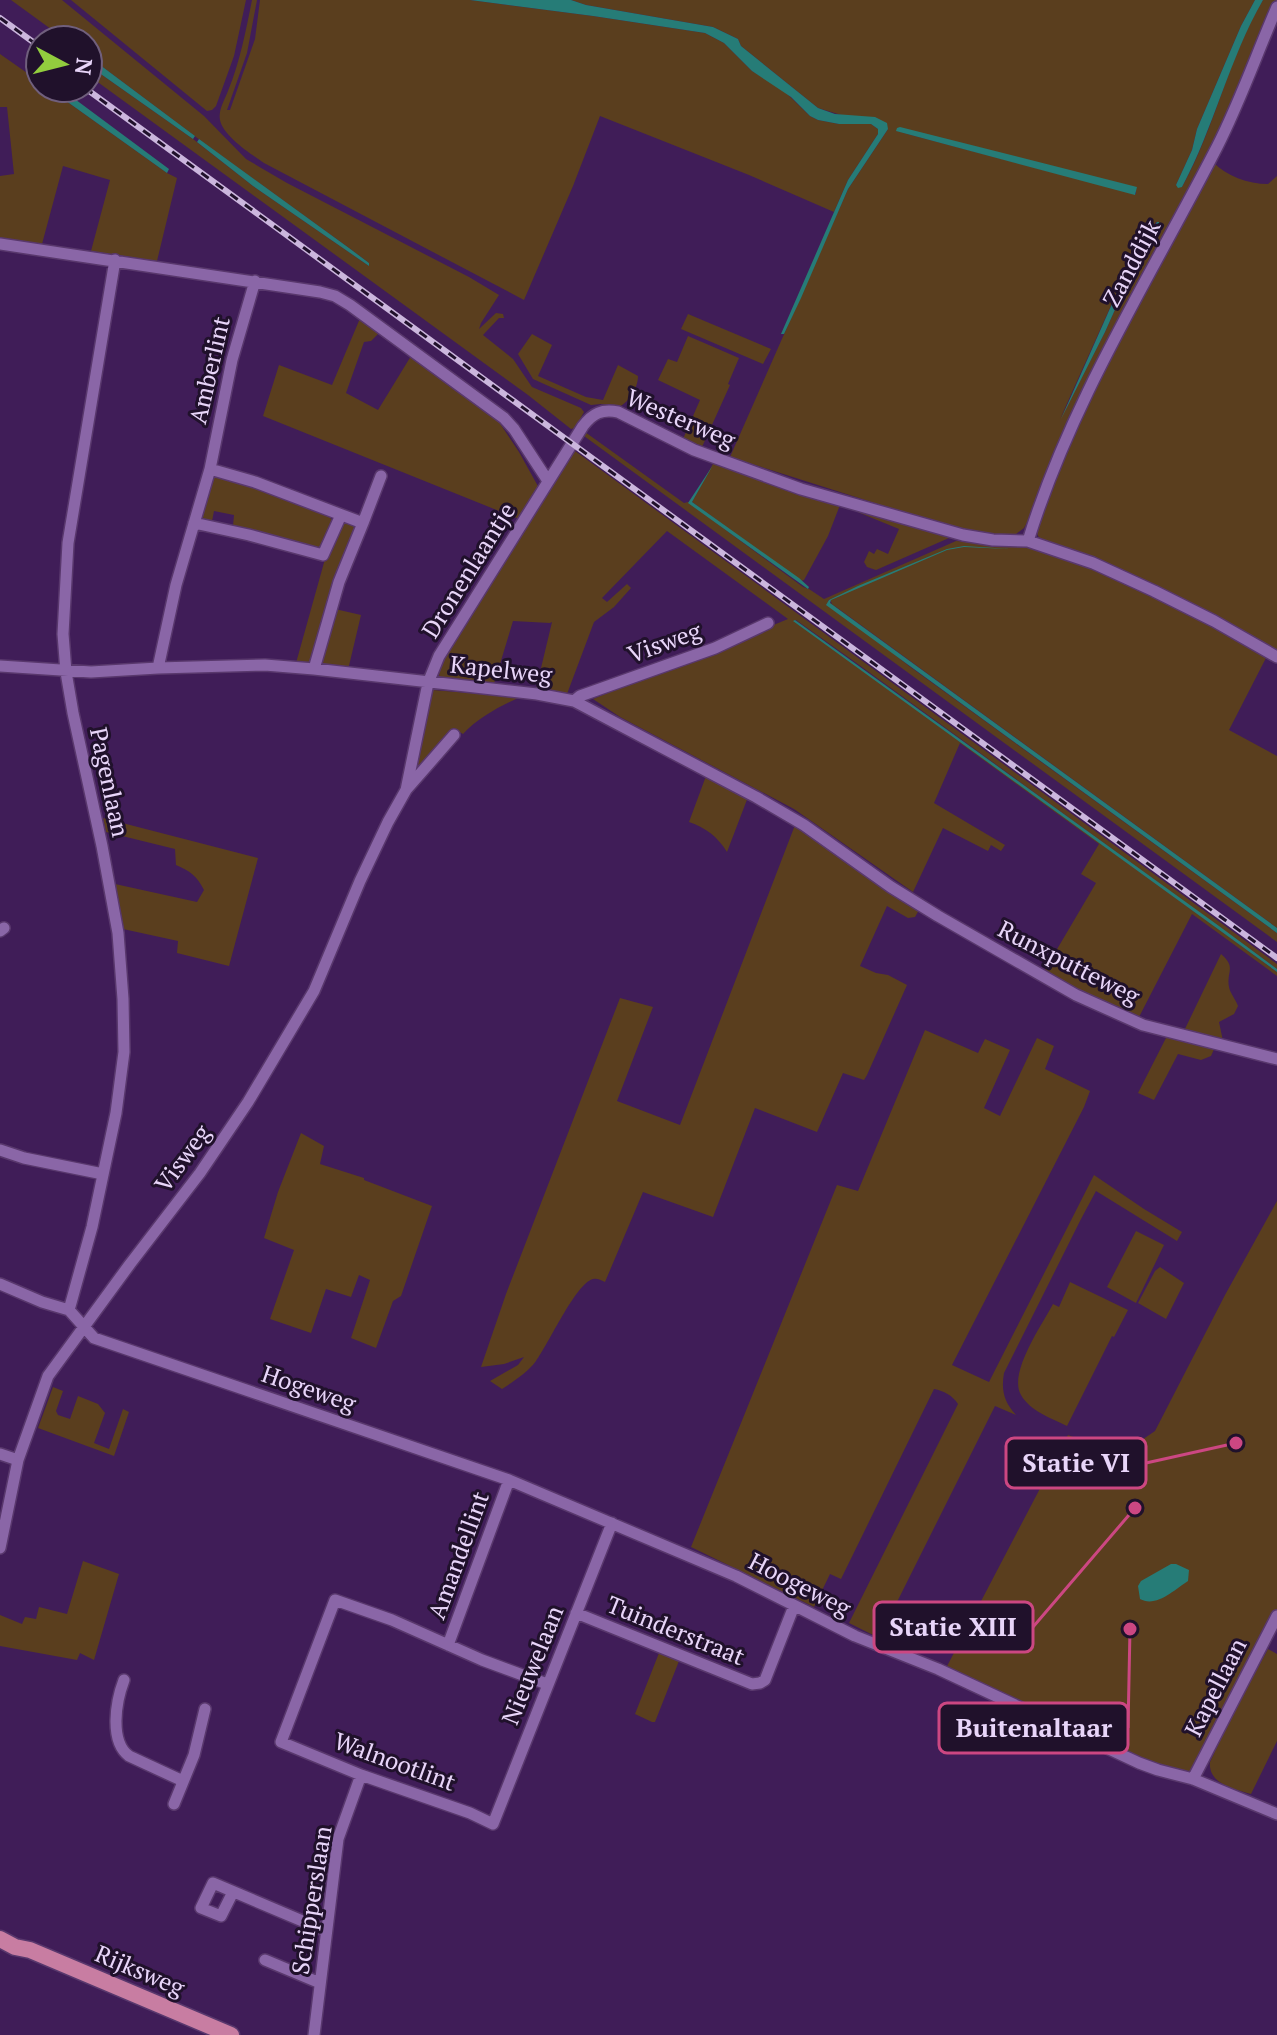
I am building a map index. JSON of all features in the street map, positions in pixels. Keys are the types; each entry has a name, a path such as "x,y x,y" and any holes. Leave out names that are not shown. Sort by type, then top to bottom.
{"main road":[{"name":"Rijksweg","path":"0,1925 30,1950"},
{"name":"Rijksweg","path":"0,1939 231,2035"}],"street":[{"name":"Zanddijk","path":"1028,541 1070,429 1217,146 1277,7"},
{"path":"0,244 328,293 350,305 504,418 548,481"},
{"name":"Pagenlaan","path":"69,1310 92,1227 116,1113 124,1052 118,933 66,672 63,634 68,543 115,260"},
{"name":"Amberlint","path":"158,668 176,585 210,469 226,383 255,281"},
{"name":"Westerweg","path":"548,481 591,416 612,411 694,450 811,492 963,535 1028,541 1075,557 1128,578 1277,657"},
{"path":"210,469 255,482 363,523"},
{"path":"314,669 339,582 381,476"},
{"name":"Dronenlaantje","path":"428,683 448,640 548,481"},
{"path":"194,523 323,555 341,515"},
{"name":"Visweg","path":"574,701 580,696 715,648 768,623"},
{"name":"Kapelweg","path":"0,666 91,672 236,664 314,669 537,694 574,701 769,804 938,916"},
{"name":"Visweg","path":"406,790 428,683"},
{"name":"Visweg","path":"0,1548 18,1460 48,1376 200,1173 248,1102 301,1015 388,822 406,790 454,735"},
{"name":"Runxputteweg","path":"938,916 1051,982 1127,1018 1158,1030 1277,1059"},
{"path":"0,1150 103,1174"},
{"path":"0,1284 69,1310"},
{"name":"Hogeweg","path":"69,1310 94,1338 509,1480 612,1523"},
{"path":"0,1454 18,1460"},
{"name":"Amandellint","path":"448,1645 509,1480"},
{"name":"Hoogeweg","path":"612,1523 736,1576 855,1636 951,1674 1139,1763 1193,1779 1277,1814"},
{"name":"Nieuwelaan","path":"493,1824 612,1523"},
{"name":"Amandellint","path":"281,1742 335,1600 392,1620 482,1660 547,1684"},
{"name":"Tuinderstraat","path":"576,1613 752,1684 765,1680 794,1606"},
{"name":"Kapellaan","path":"1193,1779 1277,1616"},
{"path":"124,1680 117,1719 123,1752 183,1781"},
{"path":"174,1804 198,1744 205,1709"},
{"name":"Walnootlint","path":"281,1742 493,1824"},
{"name":"Schipperslaan","path":"314,2035 338,1839 361,1775"},
{"path":"233,1892 326,1931"},
{"path":"265,1960 320,1983"}],"shaded area":[{"path":"11,0 62,0 91,24 44,24"},
{"path":"71,0 246,0 234,56 216,106 207,111"},
{"path":"252,0 257,0 247,53 227,110 230,110 255,39 260,0 470,0 705,33 724,43 752,71 782,89 810,116 839,124 871,124 878,129 878,134 848,180 834,212 600,116 524,300 264,163 226,132 220,112 239,57"},
{"path":"470,0 571,0 713,27 738,39 741,46 818,108 835,114 875,117 887,123 888,129 848,189 784,334 781,334 848,180 878,134 878,129 871,124 839,124 810,116 791,97 752,71 724,43 705,33"},
{"path":"571,0 1255,0 1197,129 1192,150 1176,185 1182,187 1204,141 1251,22 1263,0 1276,0 1227,117 1071,416 1034,510 1024,528 1010,535 975,533 950,527 730,457 848,189 888,129 818,108 741,46 738,39 713,27","holes":["896,131 1136,188 1136,194 1135,194","1156,222 1160,223 1060,419 1127,270"]},
{"path":"1255,0 1263,0 1240,46 1193,164 1182,187 1178,188 1176,185 1192,150 1197,129"},
{"path":"104,34 204,116 246,159 499,295 479,329 496,313 503,314 504,318 499,318 483,335 513,359 532,387 581,408 584,412 575,428 571,429 104,87 104,76 253,186 369,266 349,248 104,68"},
{"path":"0,54 24,71 24,104 70,104 177,178 157,261 91,251 110,180 63,166 42,244 0,238 0,176 14,174 7,107 0,107"},
{"path":"104,68 195,136 193,139 104,76"},
{"path":"70,104 82,104 169,169 167,173"},
{"path":"900,127 1137,187 1135,195 896,131"},
{"path":"199,139 349,248 369,266 253,186 197,142"},
{"path":"1213,162 1231,175 1253,183 1268,184 1277,176 1277,652 1045,543 1037,532 1060,464 1092,392"},
{"path":"1157,222 1159,225 1126,285 1061,419 1127,270"},
{"path":"688,314 771,349 763,364 681,329"},
{"path":"361,316 381,331 371,341 364,342 346,393 378,410 411,356 497,419 519,452 539,488 519,519 263,416 279,365 332,385"},
{"path":"532,334 552,345 538,376 586,397 603,400 618,365 638,376 632,394 619,407 591,405 533,379 518,354"},
{"path":"688,336 739,358 702,447 683,439 700,400 658,380 668,359 677,362"},
{"path":"585,432 824,599 956,541 1020,545 1054,553 1118,579 1203,620 1267,656 1229,730 1277,756 1277,928 832,604 830,599 828,601 909,666 1277,933 1277,942 584,436"},
{"path":"575,451 1277,964 1277,969 794,620 1273,969 1277,976 1192,914 1138,1019 1043,973 1096,883 1081,874 1099,844 960,743 934,803 1005,845 1001,851 991,845 988,851 943,828 913,892 794,809 620,717 593,699 788,619 667,531 602,598 607,602 627,584 631,588 614,607 594,622 567,694 536,689 552,622 513,621 493,687 444,681 439,676 440,668 451,645"},
{"path":"714,462 741,474 840,505 828,536 804,580 801,581 692,502"},
{"path":"713,465 692,502 799,578 808,589 688,503"},
{"path":"213,476 327,514 332,524 322,547 319,549 233,526 234,515 214,511 209,523 200,518"},
{"path":"860,510 949,538 876,570 867,567 864,562 869,551 874,554 877,549 888,554 899,529 858,512"},
{"path":"343,522 352,524 356,530 310,663 296,663 325,559 329,550 332,551"},
{"path":"964,546 1010,549 964,547 947,550 830,603 1277,928 1277,933 826,605 829,600 858,586 947,549"},
{"path":"335,609 361,615 348,670 325,666 321,660"},
{"path":"793,621 1219,926 1277,972"},
{"path":"432,690 520,697 483,717 463,734 453,728 413,777"},
{"path":"706,776 748,797 727,852 711,833 689,822"},
{"path":"103,818 258,858 229,966 177,953 178,941 123,929 115,884 197,902 204,890 193,874 176,865 175,849 106,832"},
{"path":"795,825 919,910 915,917 908,918 887,906 860,966 907,985 867,1075 864,1080 843,1073 817,1132 755,1108 713,1217 643,1192 605,1282 595,1279 586,1283 536,1361 502,1389 490,1381 518,1365 524,1357 481,1367 620,998 653,1007 617,1101 680,1125"},
{"path":"1221,954 1230,966 1229,987 1238,1006 1234,1014 1219,1022 1223,1041 1184,1031"},
{"path":"925,1030 978,1053 985,1039 1010,1050 984,1108 1000,1116 1037,1038 1054,1046 1045,1069 1090,1091 952,1365 989,1382 1094,1175 1182,1232 1177,1241 1096,1191 1004,1373 1004,1396 1016,1415 995,1406 879,1638 849,1623 958,1404 944,1392 934,1389 841,1579 830,1574 814,1607 691,1547 837,1185 858,1191"},
{"path":"1167,1036 1215,1047 1211,1056 1201,1060 1178,1054 1154,1100 1138,1093"},
{"path":"301,1133 324,1146 320,1164 432,1206 401,1296 393,1301 376,1348 351,1338 370,1280 359,1275 351,1297 326,1289 311,1333 270,1319 294,1250 264,1238"},
{"path":"1277,1201 1277,1610 1189,1775 1141,1760 945,1670 1068,1435 1106,1450 1133,1446 1155,1431"},
{"path":"1136,1231 1164,1245 1136,1303 1107,1287"},
{"path":"1160,1267 1184,1283 1166,1319 1138,1303"},
{"path":"1070,1282 1128,1310 1067,1426 1041,1414 1021,1395 1018,1386 1028,1349 1053,1304 1059,1307"},
{"path":"53,1387 63,1391 56,1411 58,1415 70,1419 78,1396 98,1404 105,1413 94,1443 109,1449 123,1409 129,1412 114,1456 38,1428"},
{"path":"83,1561 119,1574 94,1660 80,1653 77,1660 0,1646 0,1615 22,1624 25,1617 36,1619 39,1607 67,1614"},
{"path":"1171,1564 1189,1570 1188,1581 1159,1600 1140,1599 1138,1586 1141,1581"},
{"path":"1268,1649 1277,1654 1277,1741 1251,1794 1218,1780 1213,1776 1210,1762"},
{"path":"659,1653 679,1661 655,1722 652,1722 635,1714"}],"railway":[{"path":"0,18 24,35"},
{"path":"104,102 1277,958"}],"place":[{"name":"Statie VI","path":"1236,1443"},
{"name":"Statie XIII","path":"1135,1508"},
{"name":"Buitenaltaar","path":"1130,1629"}]}
